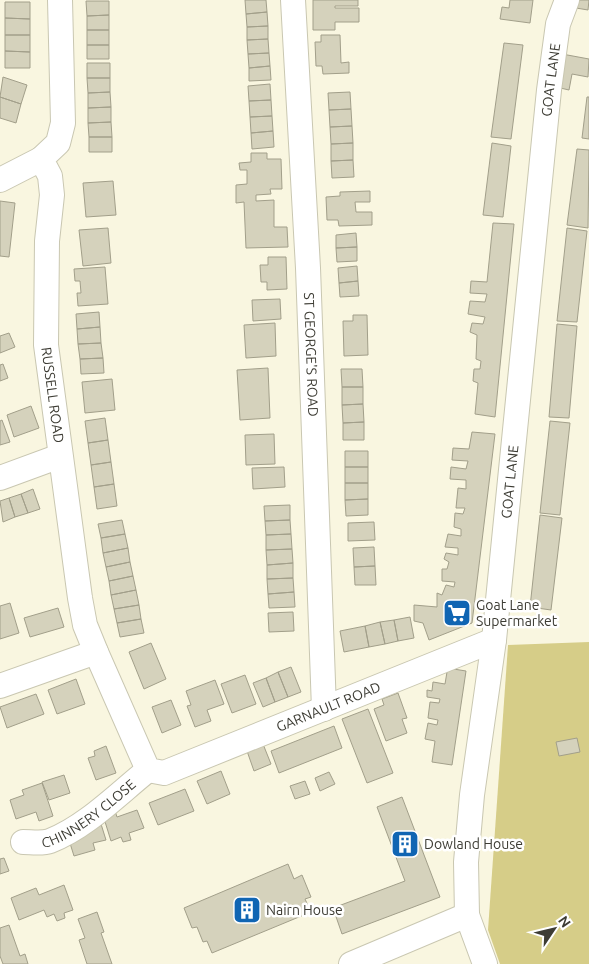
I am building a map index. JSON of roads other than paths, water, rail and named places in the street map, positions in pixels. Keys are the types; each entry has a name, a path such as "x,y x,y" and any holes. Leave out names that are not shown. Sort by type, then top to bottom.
{"street":[{"path":"0,180 42,159 58,143 63,123 60,0"},
{"name":"ST GEORGE'S ROAD","path":"293,0 308,268 324,709"},
{"name":"GOAT LANE","path":"485,964 467,915 466,862 472,795 494,640 545,122 558,24 567,0"},
{"name":"RUSSELL ROAD","path":"42,159 50,176 52,195 47,241 46,345 80,598 86,625 96,652 156,771"},
{"path":"0,478 60,456"},
{"name":"GARNAULT ROAD","path":"156,771 324,709 494,640"},
{"path":"0,686 96,652"},
{"name":"CHINNERY CLOSE","path":"23,842 48,842 62,835 156,771"},
{"path":"351,964 467,915"}],"place":[{"name":"Goat Lane Supermarket","path":"457,613"},
{"name":"Dowland House","path":"405,844"},
{"name":"Nairn House","path":"247,910"}]}
